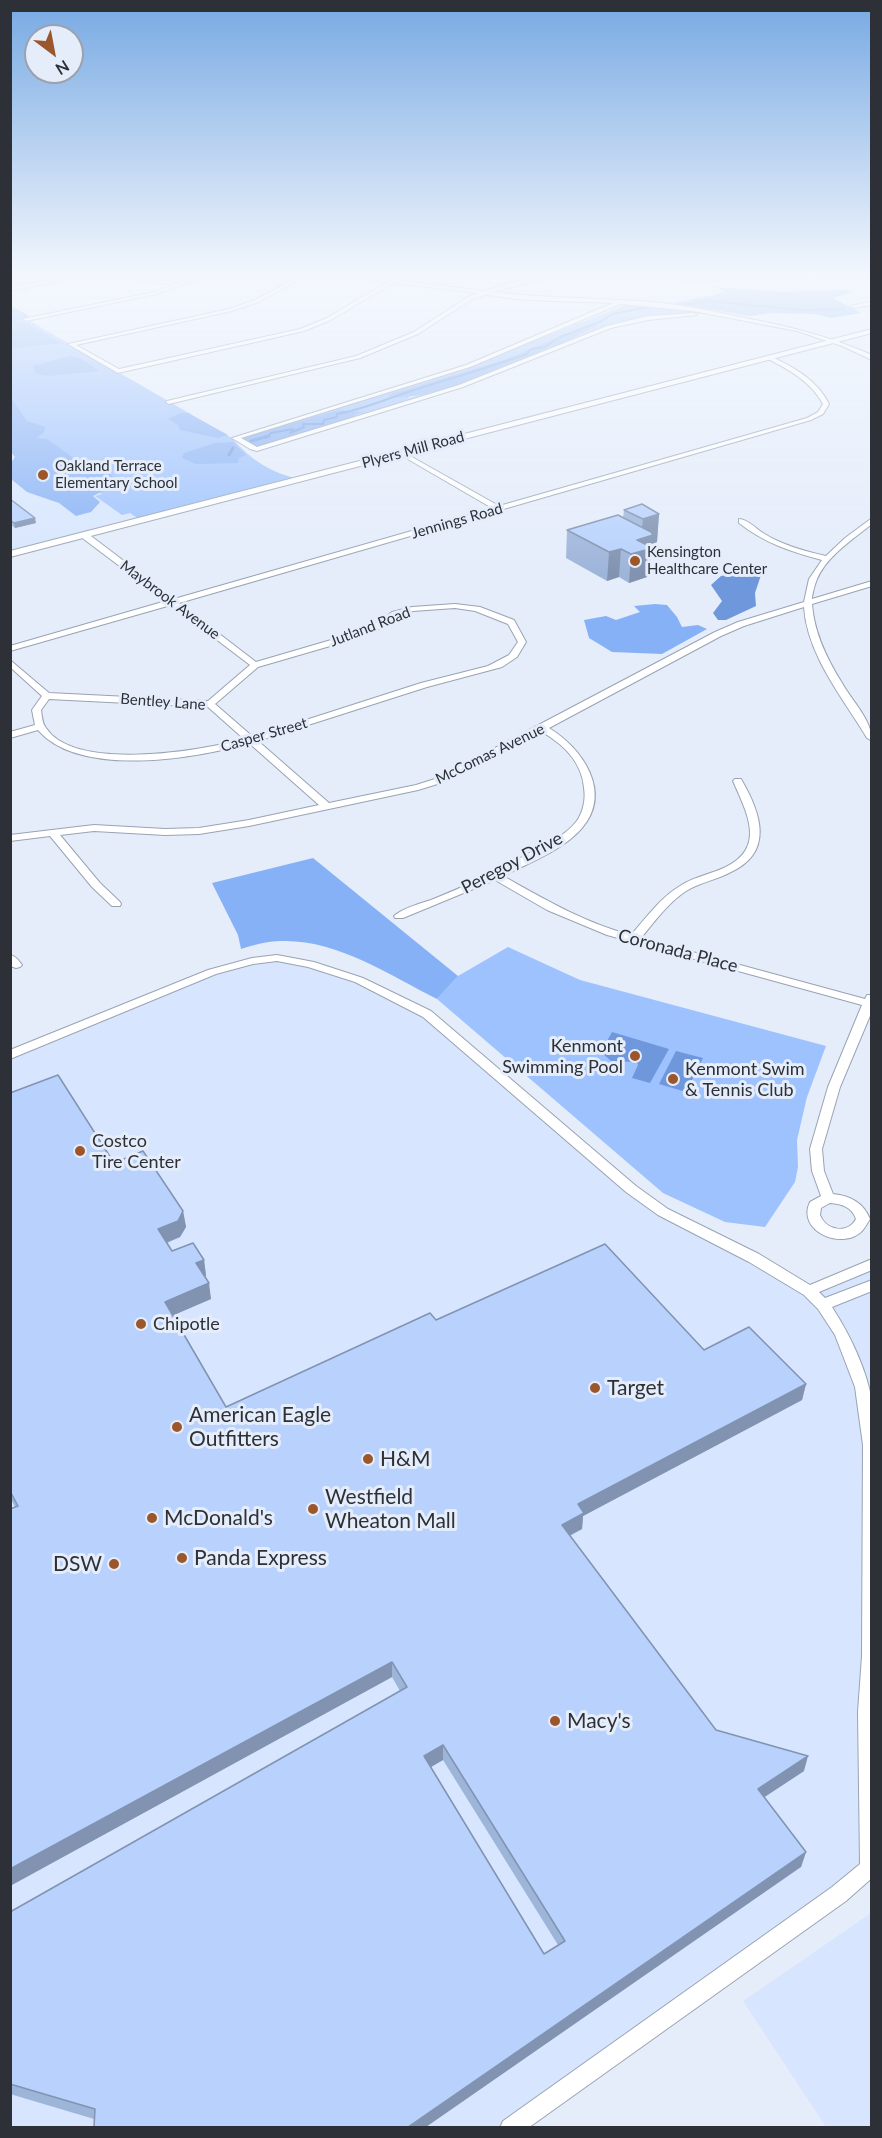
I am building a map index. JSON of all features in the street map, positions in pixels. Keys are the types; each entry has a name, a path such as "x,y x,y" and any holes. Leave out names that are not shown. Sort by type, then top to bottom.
{"street":[{"path":"169,402 288,374"},
{"path":"444,374 236,440 252,448 265,447 460,386 492,374"},
{"name":"Plyers Mill Road","path":"10,554 709,374"},
{"name":"Jennings Road","path":"10,649 799,422 821,413 826,404 815,388 798,374"},
{"path":"400,453 499,508"},
{"path":"872,520 827,559 811,584 807,603 814,641 866,720 872,738"},
{"path":"742,521 759,536 779,546 827,559"},
{"name":"Maybrook Avenue","path":"84,535 255,665"},
{"name":"McComas Avenue","path":"10,838 94,828 165,832 199,831 249,823 441,780 718,634 741,624 872,583"},
{"name":"Jutland Road","path":"210,704 255,665 358,634 376,627 395,614 434,607 455,606 477,609 511,622 522,642 518,651"},
{"name":"Casper Street","path":"40,727 54,740 69,748 111,757 144,758 213,750 252,740 449,677 485,670 500,665 518,651"},
{"path":"10,662 47,696 36,710 40,727 10,735"},
{"name":"Bentley Lane","path":"47,696 210,704 326,806"},
{"name":"Peregoy Drive","path":"399,916 496,876 552,846 579,825 589,807 589,782 579,757 563,740 542,728"},
{"path":"633,939 669,898 685,887 731,868 750,854 757,840 757,826 738,780"},
{"path":"52,832 96,885 116,904"},
{"name":"Coronada Place","path":"496,876 551,908 611,933 870,999"},
{"path":"10,1055 212,972 252,961 277,958 310,964 359,980 427,1014 631,1189 655,1206 765,1263 809,1291 823,1305 845,1341 862,1387 871,1445 870,1656 867,1712 869,1868 839,1894 510,2127"},
{"path":"828,1198 818,1171 816,1149 834,1087 870,999"},
{"path":"809,1291 872,1264"},
{"path":"823,1305 872,1286"}],"shaded area":[{"path":"11,374 121,374 232,438 246,453 262,464 299,479 140,520 130,513 122,515 95,496 102,494 11,430"},
{"path":"36,374 71,374 49,376"},
{"path":"445,374 457,374 400,391 409,398 443,389 347,420 361,413 247,436"},
{"path":"457,374 491,374 433,392 408,397 389,397 400,391"},
{"path":"11,398 27,421 45,427 44,432 37,438 47,439 82,464 103,468 116,479 114,486 93,496 100,502 91,512 76,516 59,503 27,492 11,479 11,463 15,457 11,452"},
{"path":"339,410 362,412 347,420 262,446 253,446 243,439 247,436"},
{"path":"181,413 188,413 228,435 218,438 180,430 178,425 168,419"},
{"name":"Oakland Terrace Elementary School","path":"11,430 140,520 11,554"},
{"path":"233,442 246,455 239,458 238,463 196,464 182,458 184,453 215,443"},
{"path":"749,570 761,575 755,593 756,606 726,620 718,620 713,613 722,601 711,585 721,576"},
{"path":"667,605 682,627 698,625 707,629 662,654 612,652 589,638 584,620 606,616 616,620 640,612 634,606"},
{"path":"313,858 458,976 437,999 362,960 322,946 302,942 276,941 241,949 238,935 212,883"},
{"name":"Kenmont Swim & Tennis Club","path":"508,947 580,980 826,1046 807,1097 797,1140 798,1167 795,1182 765,1227 725,1222 663,1193 437,999 458,976"},
{"path":"277,958 359,980 427,1014 631,1189 809,1291 871,1264 872,1816 869,1868 510,2127 11,2128 11,1055 212,972"},
{"name":"Kenmont Swimming Pool","path":"612,1032 669,1049 650,1083 632,1078 638,1065 637,1062 611,1061 601,1052"},
{"path":"676,1051 703,1058 686,1092 659,1084"},
{"path":"871,1913 871,2127 826,2127 743,2001"}],"building":[{"name":"Oakland Terrace Elementary School","path":"10,499 35,518 14,523 10,520"},
{"path":"642,504 659,514 643,519 624,510"},
{"path":"618,515 651,532 653,535 637,540 653,548 631,554 621,549 609,552 567,530"},
{"name":"Westfield Wheaton Mall","path":"58,1075 114,1163 143,1151 183,1211 178,1221 158,1229 172,1251 193,1243 204,1260 196,1263 209,1283 165,1302 226,1407 430,1313 436,1320 605,1244 704,1350 749,1327 806,1384 578,1504 584,1513 562,1525 716,1730 808,1756 758,1789 806,1852 408,2127 94,2127 95,2109 10,2084 10,1912 407,1687 392,1662 10,1869 10,1509 18,1506 10,1491 10,1093","holes":["443,1745 565,1941 544,1954 424,1756"]}],"waterway":[{"path":"268,436 271,433 293,429 290,433 304,427 303,424 323,424 324,420 337,417 337,414 467,374"},
{"path":"251,441 268,436"},
{"path":"229,455 233,448"}],"place":[{"name":"Oakland Terrace Elementary School","path":"43,475"},
{"name":"Kensington Healthcare Center","path":"635,561"},
{"name":"Kenmont Swimming Pool","path":"635,1056"},
{"name":"Kenmont Swim & Tennis Club","path":"673,1079"},
{"name":"Costco Tire Center","path":"80,1151"},
{"name":"Chipotle","path":"141,1324"},
{"name":"Target","path":"595,1388"},
{"name":"American Eagle Outfitters","path":"177,1427"},
{"name":"H&M","path":"368,1459"},
{"name":"Westfield Wheaton Mall","path":"313,1509"},
{"name":"McDonald's","path":"152,1518"},
{"name":"Panda Express","path":"182,1558"},
{"name":"DSW","path":"114,1564"},
{"name":"Macy's","path":"555,1721"}]}
